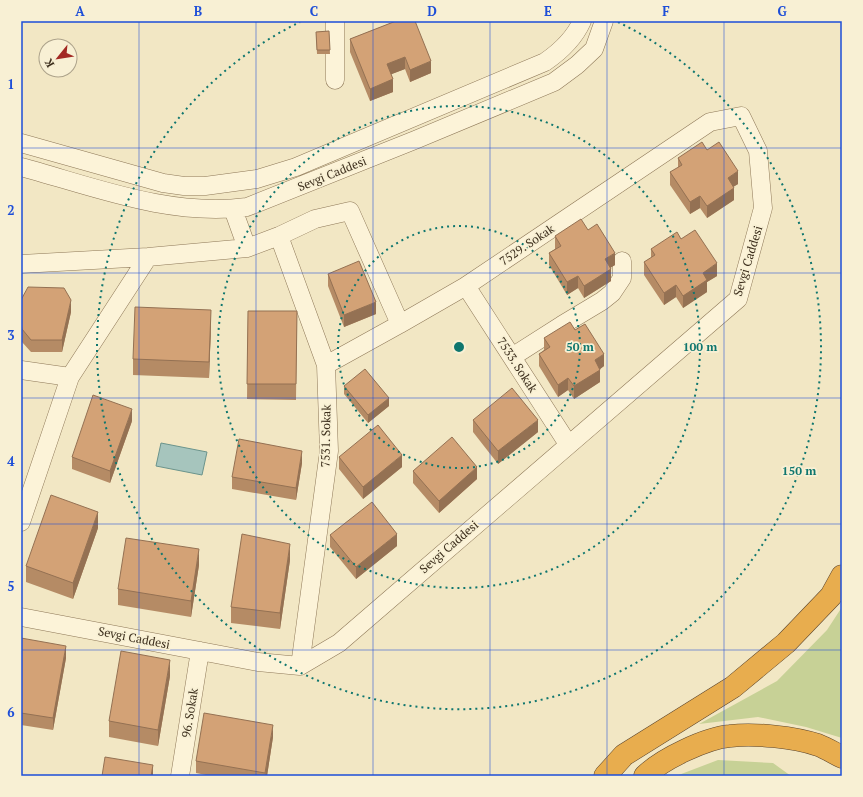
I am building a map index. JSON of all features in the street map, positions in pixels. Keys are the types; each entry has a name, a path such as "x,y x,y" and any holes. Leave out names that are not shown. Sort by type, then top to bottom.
{"highway":[{"path":"605,776 624,756 733,687 786,643 831,596 842,576"},
{"path":"645,776 652,769 689,748 729,736 789,739 818,745 842,757"}],"street":[{"path":"335,21 335,80"},
{"name":"Sevgi Caddesi","path":"21,143 163,183 205,186 257,179 296,167 545,62 564,49 579,29 582,21"},
{"name":"Sevgi Caddesi","path":"21,167 169,207 193,209 233,209 247,207 273,198 554,82 577,65 594,48 604,21"},
{"name":"7529. Sokak","path":"326,365 466,286 710,122 741,116 758,152 763,208"},
{"name":"Sevgi Caddesi","path":"21,617 258,662 300,666 339,643 738,299 763,208"},
{"path":"233,209 247,248"},
{"path":"21,264 148,257 247,248 280,236 315,220 350,211 400,324"},
{"name":"7531. Sokak","path":"280,236 326,365 329,451 300,666"},
{"path":"21,522 70,376 148,257"},
{"path":"512,357 602,301 612,293 622,278 622,261"},
{"name":"7533. Sokak","path":"466,286 568,444"},
{"path":"21,370 70,376"},
{"name":"96. Sokak","path":"180,776 200,651"}],"green space":[{"path":"842,607 842,738 806,727 758,717 699,724 777,681 827,630"},
{"path":"718,760 773,763 791,776 676,776"}],"water":[{"path":"161,443 207,452 202,475 156,466"}],"building":[{"path":"396,21 415,21 431,61 410,70 405,57 387,64 393,79 370,89 350,39"},
{"path":"329,31 330,50 317,50 316,32"},
{"path":"702,142 707,150 719,142 738,171 728,178 734,188 707,206 700,196 690,202 670,172 682,165 678,158"},
{"path":"581,219 588,230 597,224 615,253 605,259 611,269 584,286 578,276 567,282 549,253 561,246 555,236"},
{"path":"695,230 717,263 703,273 707,280 683,296 676,285 664,293 644,262 655,255 651,249 677,232 681,239"},
{"path":"359,261 376,302 344,315 328,274"},
{"path":"28,287 64,288 71,300 62,340 31,340 22,329 21,300"},
{"path":"135,307 211,310 209,362 133,359"},
{"path":"248,311 297,311 296,384 247,384"},
{"path":"570,322 575,330 585,324 604,354 595,360 600,370 574,386 568,378 558,385 539,354 550,347 544,338"},
{"path":"365,369 389,398 368,415 344,386"},
{"path":"512,388 538,420 498,451 473,420"},
{"path":"93,395 132,409 110,471 72,457"},
{"path":"378,425 402,455 363,487 339,457"},
{"path":"452,437 477,467 439,501 413,471"},
{"path":"239,439 302,451 296,488 232,477"},
{"path":"51,495 98,512 73,583 26,566"},
{"path":"372,502 397,534 356,567 330,535"},
{"path":"242,534 290,544 280,613 231,607"},
{"path":"126,538 199,549 191,601 118,589"},
{"path":"21,638 66,646 53,718 21,713"},
{"path":"121,651 170,660 158,730 109,721"},
{"path":"204,713 273,725 265,773 196,761"},
{"path":"105,757 153,765 151,776 102,776"}]}
